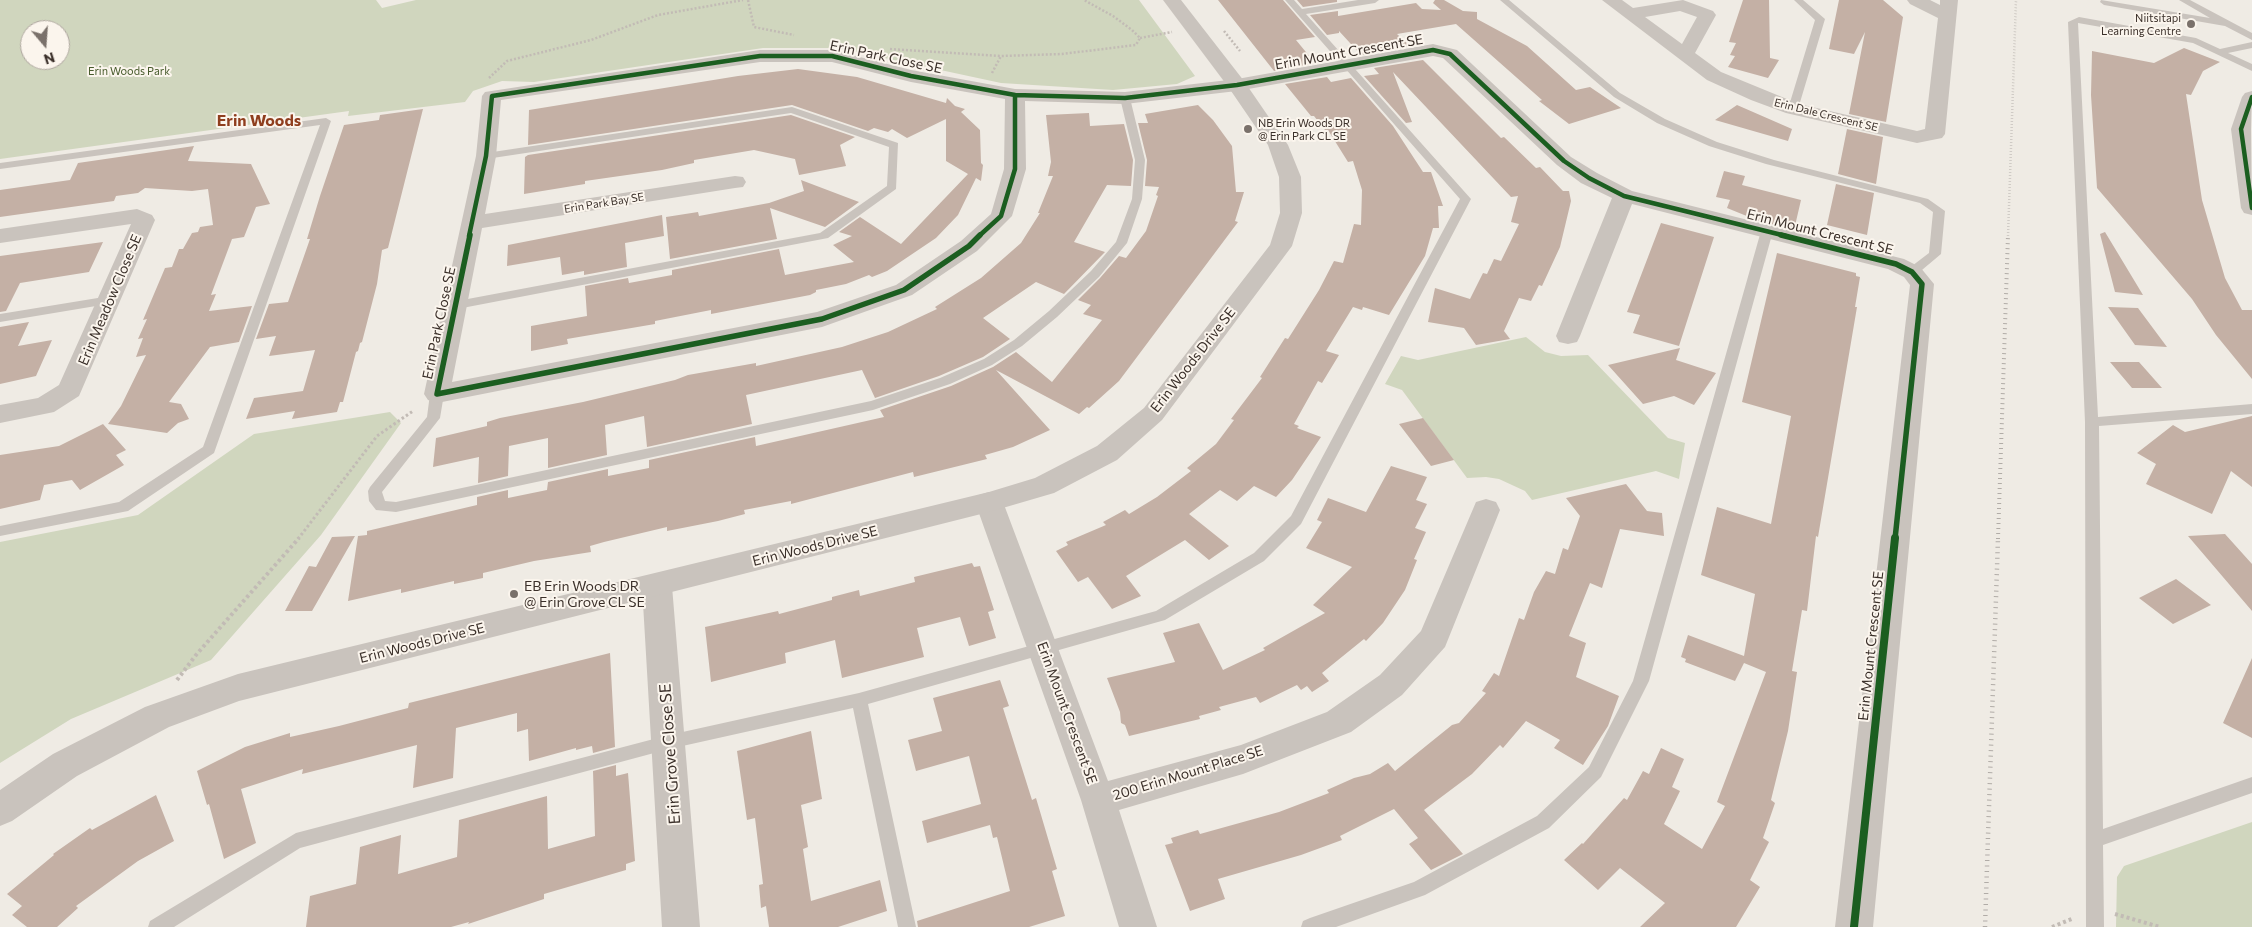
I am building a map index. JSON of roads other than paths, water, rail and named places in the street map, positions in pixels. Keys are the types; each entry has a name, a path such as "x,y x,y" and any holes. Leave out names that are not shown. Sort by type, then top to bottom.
{"street":[{"name":"Erin Woods Drive SE","path":"0,810 65,765 157,716 238,688 657,586 989,502 1044,486 1099,457 1153,414 1281,246 1291,213 1290,177 1278,145 1236,85 1172,0"},
{"name":"Erin Dale Crescent SE","path":"1611,0 1714,76 1758,96 1793,108 1917,137 1935,134 1948,8"},
{"path":"1916,0 1948,8"},
{"path":"1629,14 1682,5 1707,15 1685,55"},
{"name":"Erin Mount Crescent SE","path":"1236,85 1433,50 1450,54 1564,161 1588,178 1624,196 1896,264 1912,272 1922,284 1854,927"},
{"name":"Erin Park Close SE","path":"1015,95 1015,169 1001,216 969,246 904,290 822,319 437,394 486,156 492,96 760,56 832,56 911,76 1015,95 1125,98 1236,85"},
{"path":"2252,97 2241,129 2252,208"},
{"name":"Erin Park Bay SE","path":"473,223 735,182"},
{"path":"1568,336 1624,196"},
{"name":"Erin Meadow Close SE","path":"0,236 136,216 144,220 70,390 45,406 0,414"},
{"name":"Erin Mount Crescent SE","path":"989,502 1044,648 1098,800 1138,927"},
{"name":"200 Erin Mount Place SE","path":"1098,800 1244,759 1339,722 1391,685 1434,638 1486,510"},
{"name":"Erin Grove Close SE","path":"657,586 669,742 677,926"}],"lane":[{"path":"157,927 296,841 669,742 859,700 1160,616 1259,557 1296,520 1466,199 1289,0"},
{"path":"1300,12 1375,0"},
{"path":"1504,0 1617,95 1661,121 1713,144 1770,162 1924,201 1939,211 1935,254 1912,272"},
{"path":"1793,108 1820,18 1798,0"},
{"path":"2183,0 2252,37"},
{"path":"2095,927 2092,422 2074,22 2104,11 2228,24"},
{"path":"2104,11 2196,41 2252,68"},
{"path":"2218,52 2252,45"},
{"path":"437,394 433,418 375,491 376,501 381,506 396,508 873,405 945,381 988,362 1018,343 1095,274 1121,242 1137,199 1140,160 1125,98"},
{"path":"457,304 824,236 892,187 894,145 792,110 486,156"},
{"path":"0,166 326,121 209,450 123,506 0,530"},
{"path":"1310,927 1427,885 1543,822 1595,772 1641,681 1767,231"},
{"path":"0,318 110,300"},
{"path":"2092,422 2252,409"},
{"path":"859,700 907,927"},
{"path":"2095,840 2252,785"}],"railway":[{"path":"2008,236 2016,0"},
{"path":"1998,539 2008,235"},
{"path":"1985,927 1998,538"}],"place":[{"name":"Niitsitapi Learning Centre","path":"2191,24"},
{"name":"NB Erin Woods DR @ Erin Park CL SE","path":"1248,129"},
{"name":"EB Erin Woods DR @ Erin Grove CL SE","path":"514,594"}],"district":[{"name":"Erin Woods","path":"259,121"}],"park label":[{"name":"Erin Woods Park","path":"129,71"}]}
